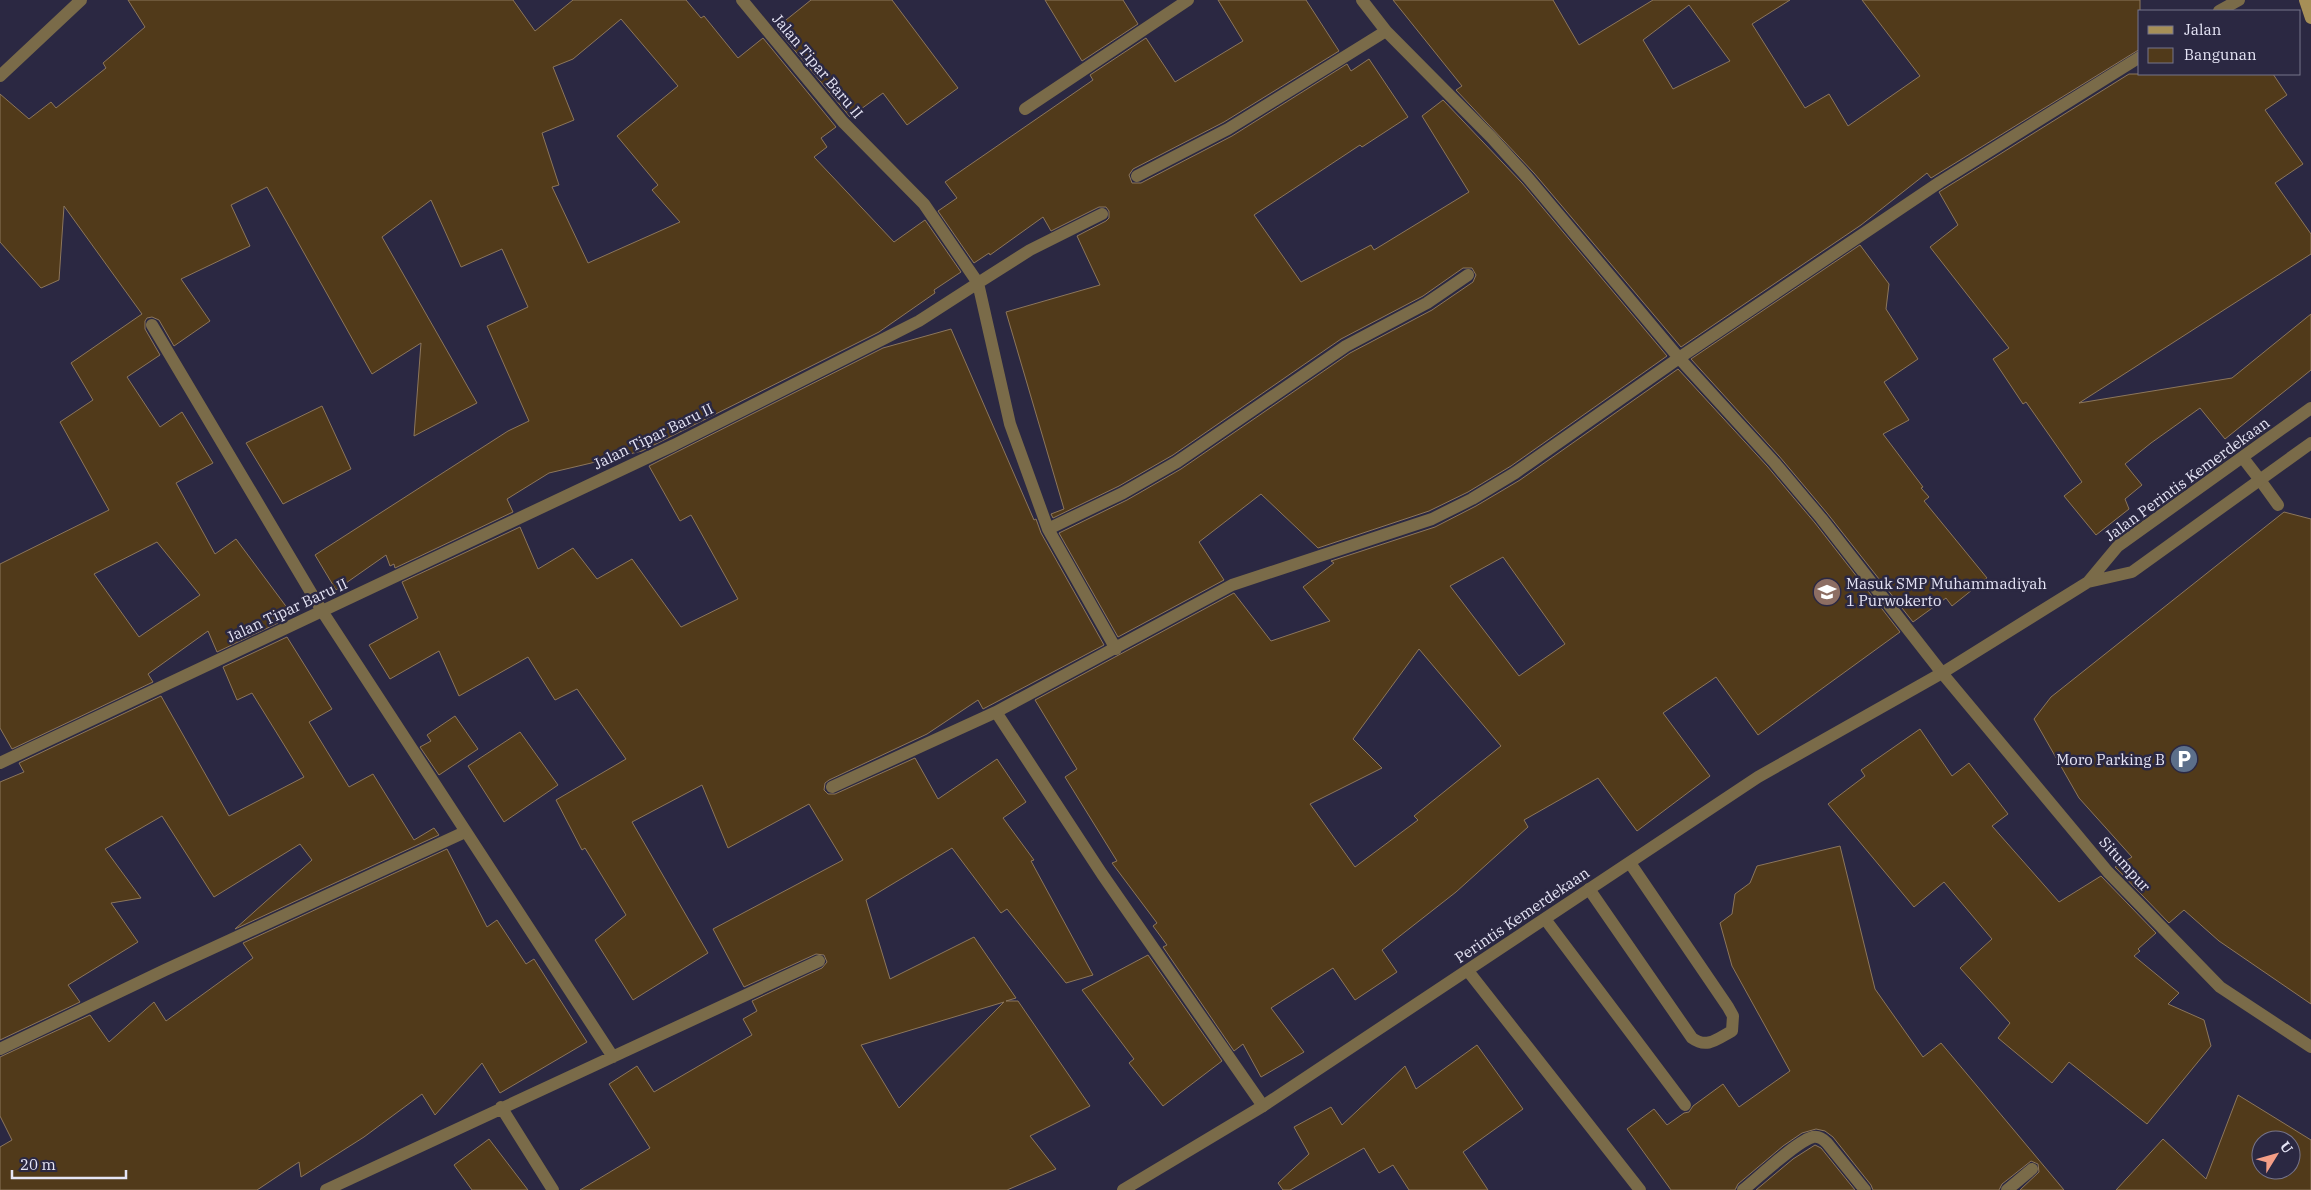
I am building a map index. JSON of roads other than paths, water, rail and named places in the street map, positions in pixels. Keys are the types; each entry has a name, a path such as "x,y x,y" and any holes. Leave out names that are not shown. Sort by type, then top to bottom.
{"main road":[{"path":"2305,0 2311,18"}],"street":[{"path":"0,76 81,0"},
{"name":"Jalan Tipar Baru II","path":"0,763 683,440 920,320 978,282 924,204 843,122 742,0"},
{"path":"1025,109 1188,0"},
{"name":"Situmpur","path":"1362,0 1386,31 1491,137 1528,178 1679,358 1821,518 1942,673 2108,872 2220,987 2311,1047"},
{"path":"2221,10 2239,0"},
{"path":"1137,176 1228,129 1386,31"},
{"path":"832,787 996,712 1116,649 1207,597 1232,586 1432,519 1472,499 1515,473 1679,358 1932,188 2138,58"},
{"path":"1102,214 1030,250 978,282 1010,424 1048,529 1116,649"},
{"path":"1048,529 1123,493 1177,462 1338,352 1428,304 1468,275"},
{"path":"152,325 322,612 613,1056"},
{"name":"Jalan Perintis Kemerdekaan","path":"1942,673 2088,582 2118,546 2244,458 2311,408"},
{"name":"Jalan Perintis Kemerdekaan","path":"2088,582 2132,572 2311,443"},
{"path":"2244,458 2278,505"},
{"name":"Perintis Kemerdekaan","path":"1123,1190 1263,1106 1758,777 1942,673"},
{"path":"996,712 1102,874 1263,1106"},
{"path":"0,1049 165,970 465,832"},
{"path":"1589,889 1692,1038 1699,1044 1708,1044 1732,1030 1732,1016 1728,1007 1630,863"},
{"path":"1545,919 1684,1105"},
{"path":"326,1190 501,1107 820,961"},
{"path":"1468,971 1640,1190"},
{"path":"501,1107 553,1190"},
{"path":"1743,1190 1812,1137 1819,1137 1827,1143 1865,1190"},
{"path":"2007,1190 2032,1169"}],"place":[{"name":"Masuk SMP Muhammadiyah 1 Purwokerto","path":"1827,592"},
{"name":"Moro Parking B","path":"2184,759"}]}
